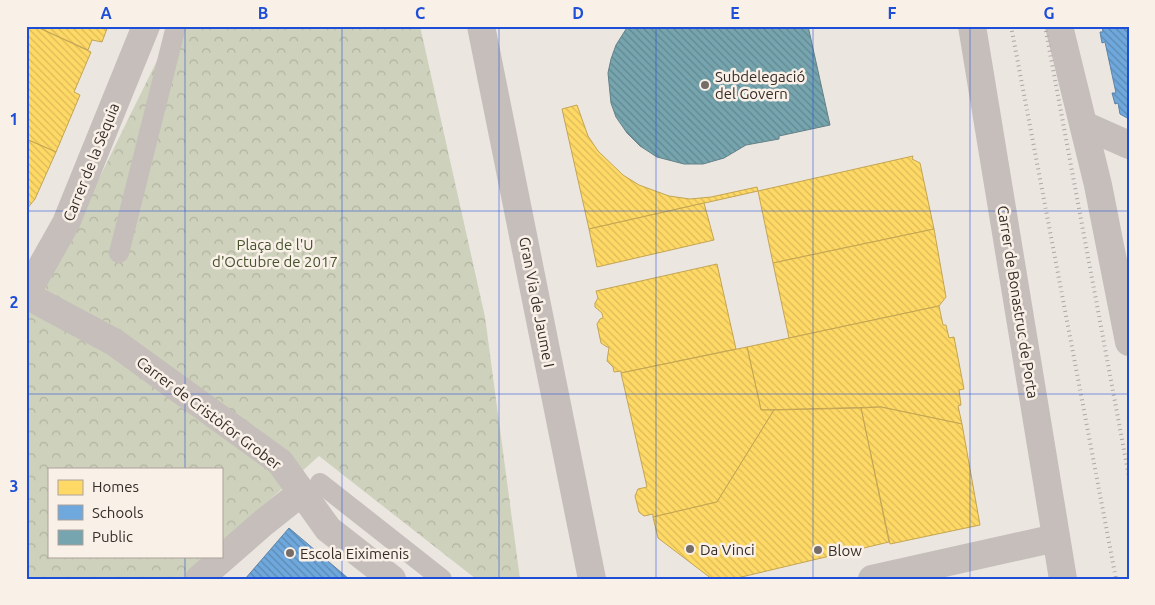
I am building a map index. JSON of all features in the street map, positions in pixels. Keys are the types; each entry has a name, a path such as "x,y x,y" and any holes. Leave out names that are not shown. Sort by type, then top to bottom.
{"street":[{"name":"Carrer de la Sèquia","path":"26,294 66,223 146,26"},
{"name":"Gran Via de Jaume I","path":"480,26 592,579"},
{"name":"Carrer de Bonastruc de Porta","path":"972,26 1063,579"},
{"path":"1059,26 1098,185 1129,342"},
{"path":"1084,125 1129,145"},
{"name":"Carrer de Cristòfor Grober","path":"26,294 122,348 280,462 311,487 328,529 392,579"},
{"path":"199,579 263,523 311,487"},
{"path":"872,579 1056,538"}],"lane":[{"path":"119,253 176,26"},
{"name":"Carrer de Cristòfor Grober","path":"311,487 442,579"}],"green space":[{"name":"Plaça de l'U d'Octubre de 2017","path":"174,26 420,26 485,317 520,579 476,579 319,456 222,542 222,468 48,468 48,558 205,558 182,579 26,579 26,319 56,266"}],"building: Homes":[{"path":"26,26 35,26 91,52 74,92 80,95 56,152 26,139"},
{"path":"35,26 108,26 102,42 92,40 88,50"},
{"path":"577,105 588,136 598,151 623,175 639,185 669,196 690,199 711,197 757,187 758,191 589,229 562,109"},
{"path":"26,139 56,152 35,199 26,210"},
{"path":"913,156 912,159 920,163 934,229 773,263 758,191"},
{"path":"704,203 714,240 597,267 589,229"},
{"path":"934,229 946,297 939,306 789,338 773,263"},
{"path":"717,264 736,349 621,373 621,371 614,372 613,367 607,361 609,347 601,343 597,324 603,318 602,313 595,307 598,298 596,291"},
{"path":"939,306 943,325 946,325 949,338 954,337 964,389 959,390 961,405 958,406 962,424 881,407 761,410 747,347"},
{"path":"747,347 761,410 774,410 717,502 653,517 653,514 644,516 639,512 635,496 638,489 647,487 621,373"},
{"path":"881,407 962,424 980,525 890,544 861,408"},
{"path":"861,408 889,542 733,579 712,579 658,538 653,517 717,502 774,410"}],"building: Schools":[{"path":"1102,26 1129,26 1129,119 1120,114 1118,103 1115,104 1112,93 1116,93 1105,42 1102,43 1100,32 1103,32"},
{"name":"Escola Eiximenis","path":"289,528 349,579 245,579"}],"building: Public":[{"path":"628,26 808,26 830,125 779,136 779,139 746,145 724,158 703,164 684,164 657,157 640,146 627,133 616,117 611,103 608,73 611,59 616,45"}],"railway":[{"path":"1011,26 1116,579"},
{"path":"1045,26 1129,477"}],"place":[{"name":"Subdelegació del Govern","path":"705,85"},
{"name":"Da Vinci","path":"690,549"},
{"name":"Blow","path":"818,550"},
{"name":"Escola Eiximenis","path":"290,553"}]}
